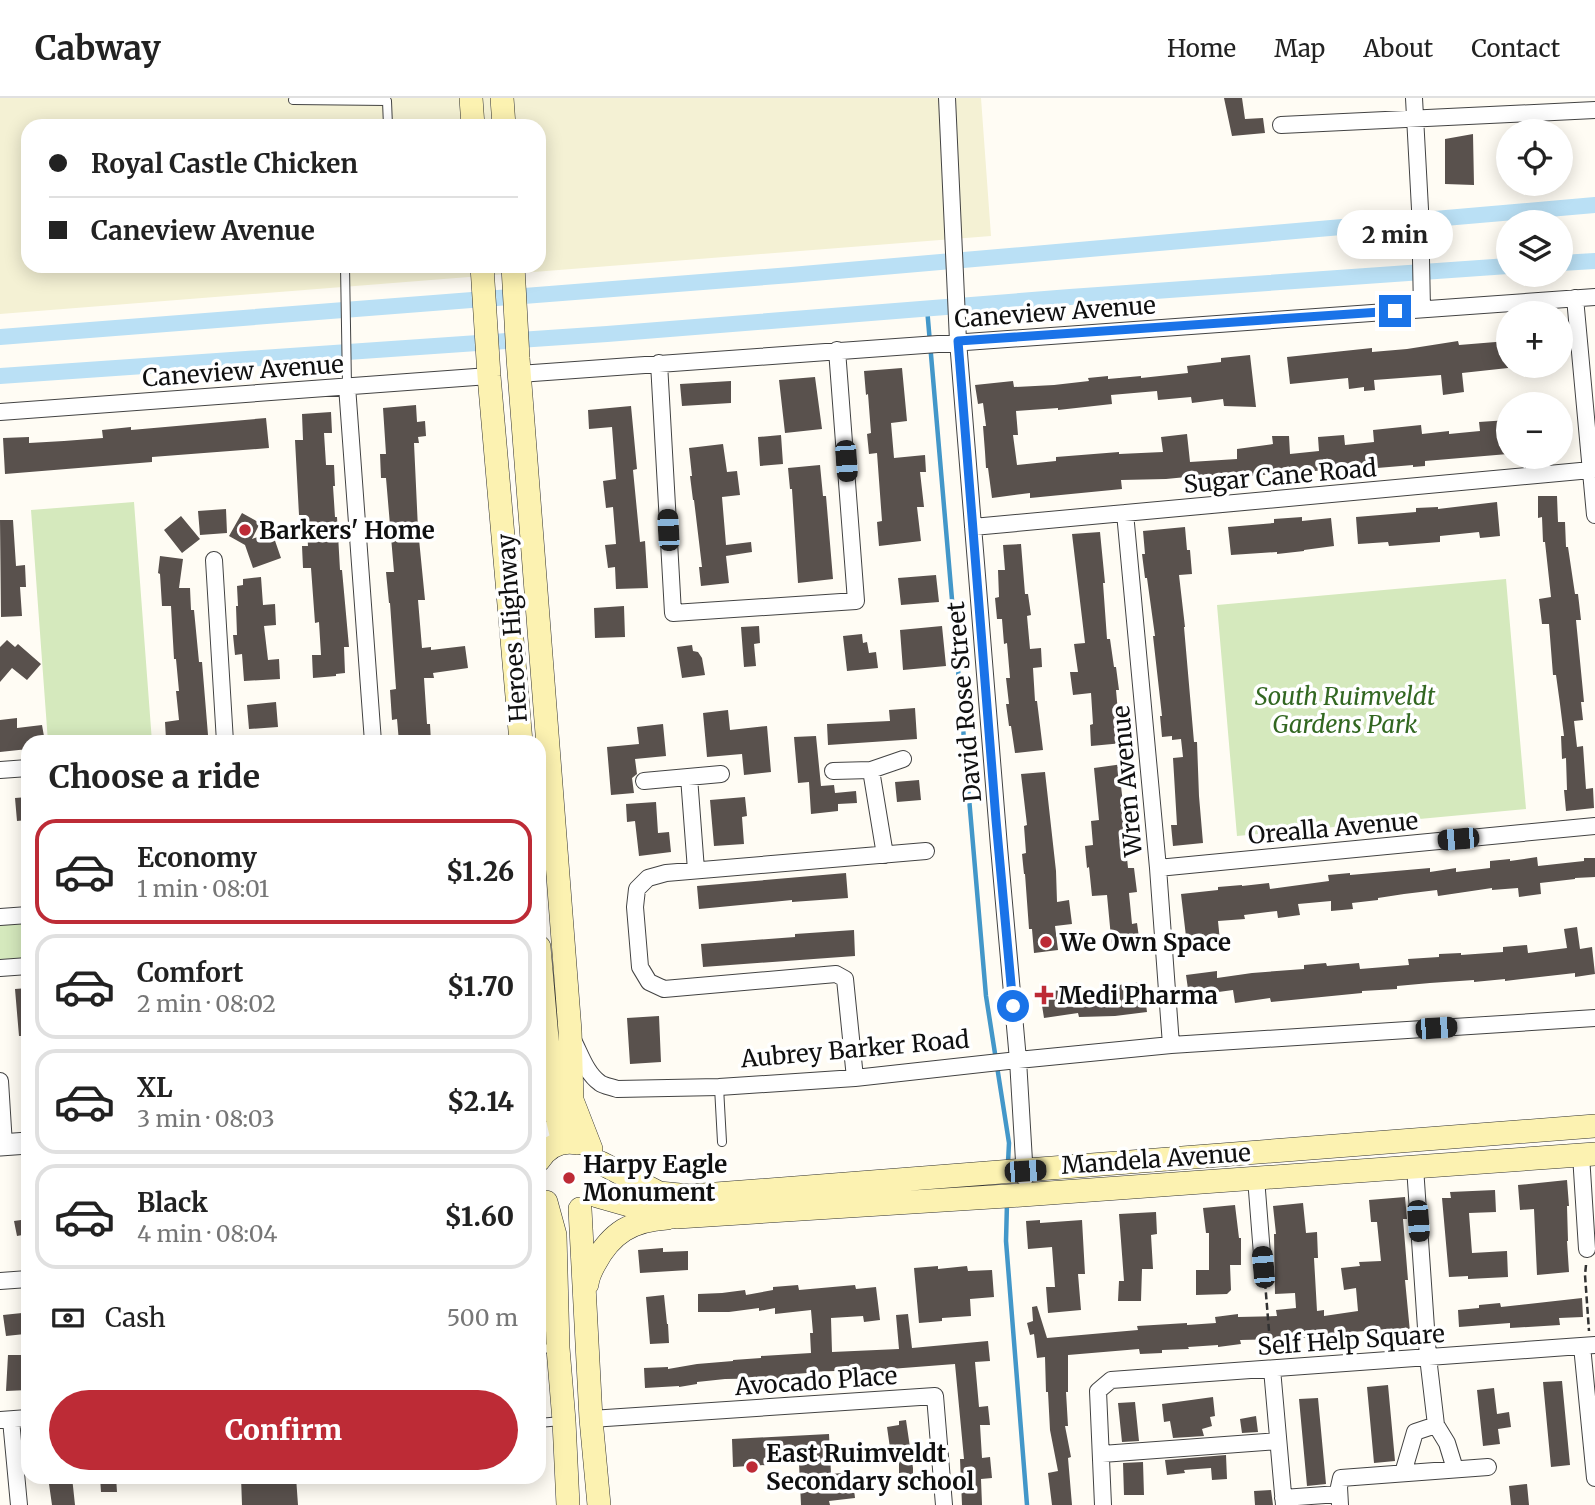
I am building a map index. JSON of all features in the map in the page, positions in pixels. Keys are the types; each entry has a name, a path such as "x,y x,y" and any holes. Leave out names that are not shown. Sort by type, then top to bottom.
{"main road":[{"path":"471,98 472,119"},
{"path":"502,98 504,119"},
{"name":"Heroes Highway","path":"482,273 520,735"},
{"name":"Heroes Highway","path":"513,273 570,1031 572,1100 596,1156"},
{"path":"546,1028 552,1096 549,1144 582,1144 596,1156 659,1192 690,1196 1595,1126"},
{"name":"Mandela Avenue","path":"546,1200 556,1208 568,1210 588,1202 677,1217 1588,1155"},
{"path":"596,1156 604,1174 602,1186 588,1202 584,1300 591,1419 600,1505"},
{"path":"546,1206 555,1235 548,1338 564,1421 568,1505"},
{"path":"584,1300 589,1276 600,1253 613,1236 632,1225 655,1218 677,1217"}],"street":[{"name":"David Rose Street","path":"947,98 958,339 1018,1060 1026,1194"},
{"path":"1414,98 1422,309"},
{"path":"1281,125 1415,118 1543,105 1595,110"},
{"name":"Caneview Avenue","path":"519,366 659,363 958,339 1595,297"},
{"path":"1575,298 1595,515"},
{"path":"659,363 673,613 856,601 837,350"},
{"name":"Caneview Avenue","path":"0,412 347,386 488,367"},
{"path":"347,386 368,735"},
{"name":"Sugar Cane Road","path":"973,527 1591,470"},
{"name":"Wren Avenue","path":"1125,513 1158,868 1171,1045"},
{"path":"214,560 225,735"},
{"path":"833,771 871,770 903,759"},
{"path":"0,770 21,768"},
{"path":"871,770 885,855"},
{"path":"644,781 721,774"},
{"path":"688,777 696,870"},
{"name":"Orealla Avenue","path":"1158,868 1595,826"},
{"path":"855,1079 845,979 836,974 664,989 649,982 640,967 636,889 648,878 666,873 926,851"},
{"path":"0,917 21,916"},
{"path":"0,968 21,966"},
{"name":"Aubrey Barker Road","path":"570,1031 583,1062 601,1083 617,1088 719,1087 855,1079 1171,1045 1595,1018"},
{"path":"0,1081 2,1145 21,1144"},
{"path":"1587,1249 1588,1155"},
{"path":"1415,1167 1428,1357 1436,1425 1447,1443 1455,1469"},
{"path":"1256,1178 1263,1267"},
{"path":"0,1281 21,1280"},
{"path":"1589,1345 1595,1478"},
{"name":"Self Help Square","path":"1101,1454 1098,1391 1111,1380 1589,1345"},
{"path":"1272,1369 1283,1502 1340,1499 1341,1478 1488,1467"},
{"name":"Avocado Place","path":"591,1419 936,1396 944,1505"},
{"path":"13,1419 19,1505"},
{"path":"1404,1473 1415,1432 1436,1425"},
{"path":"1103,1505 1101,1454 1278,1441"}],"lane":[{"path":"293,100 387,101 388,119"},
{"path":"345,273 347,386"},
{"path":"719,1087 722,1142"},
{"path":"546,1422 564,1421"}],"path":[{"path":"1587,1249 1585,1275 1589,1345"},
{"path":"1263,1267 1272,1369"}],"shaded area":[{"path":"0,98 981,98 991,236 546,271 546,119 21,119 21,273 521,273 0,314"}],"green space":[{"path":"134,502 151,735 47,735 31,510"},
{"name":"South Ruimveldt Gardens Park","path":"1506,579 1526,809 1237,836 1217,605"},
{"path":"21,922 21,962 0,964 0,924"}],"building":[{"path":"1224,98 1242,98 1245,119 1263,118 1265,133 1232,136"},
{"path":"1473,134 1474,185 1445,184 1445,139"},
{"path":"1458,341 1459,345 1496,342 1496,369 1462,373 1464,392 1443,395 1441,375 1374,380 1375,390 1364,391 1364,387 1349,389 1348,378 1290,384 1287,357 1372,348 1372,352"},
{"path":"1250,355 1256,407 1224,406 1223,399 1192,403 1191,397 1158,400 1157,391 1111,395 1112,404 1016,411 1018,435 1013,435 1017,465 1056,461 1056,457 1163,452 1161,437 1187,434 1190,462 1237,459 1237,449 1273,444 1272,436 1289,436 1290,454 1319,451 1318,437 1344,435 1345,445 1374,442 1373,430 1421,425 1422,434 1449,431 1449,434 1480,431 1479,422 1496,421 1496,455 1425,461 1425,466 1413,467 1377,466 1239,477 1208,478 1207,475 1121,480 1122,489 1030,498 1030,493 992,498 986,468 983,403 978,404 975,385 1013,381 1014,387 1054,385 1108,376 1108,379 1141,378 1188,373 1187,366 1221,362 1221,358"},
{"path":"902,368 907,421 891,423 894,458 925,455 926,472 920,472 924,507 917,507 921,541 879,546 877,522 882,521 877,453 869,454 867,434 871,433 864,371"},
{"path":"815,377 822,429 785,433 779,380"},
{"path":"731,381 731,403 682,406 680,384"},
{"path":"416,405 417,422 425,421 426,436 418,437 419,443 414,443 425,600 418,600 422,648 431,647 431,650 465,646 468,668 433,673 434,678 424,678 427,724 430,724 431,735 398,735 397,719 392,720 390,690 396,689 386,572 394,572 386,478 381,478 380,454 386,454 383,408"},
{"path":"631,406 637,469 633,470 640,542 645,541 648,588 616,589 615,567 608,568 605,545 616,544 613,507 606,508 603,481 616,479 612,427 589,429 588,410"},
{"path":"331,412 332,433 324,433 326,465 334,465 335,517 349,647 344,647 345,673 313,678 312,655 321,655 319,622 315,623 311,568 303,568 302,546 308,546 306,515 299,515 295,440 303,440 302,414"},
{"path":"266,418 269,448 152,457 152,462 5,474 3,438 29,437 29,443 64,441 103,438 102,430 131,427 131,430"},
{"path":"781,435 783,464 760,466 758,437"},
{"path":"723,444 727,472 737,471 740,495 722,497 726,545 751,542 752,552 726,556 729,583 701,586 699,567 702,567 689,448"},
{"path":"820,465 823,496 826,496 833,579 798,583 792,489 788,468"},
{"path":"1538,496 1557,496 1558,522 1565,522 1566,547 1575,594 1578,594 1581,620 1576,620 1584,702 1581,702 1583,720 1574,721 1577,747 1583,746 1586,789 1593,788 1594,808 1566,811 1566,758 1562,759 1561,736 1564,736 1560,704 1556,675 1553,675 1549,624 1542,624 1539,599 1551,597 1542,517 1538,518"},
{"path":"1497,502 1500,536 1480,538 1479,532 1440,536 1440,542 1389,546 1388,542 1358,544 1356,517 1416,512 1416,508 1438,509"},
{"path":"226,509 227,533 200,535 198,511"},
{"path":"242,513 260,523 252,539 272,532 281,558 253,568 245,545 229,536"},
{"path":"181,516 200,539 182,553 164,530"},
{"path":"1302,517 1302,521 1331,518 1334,546 1277,554 1231,555 1228,527 1274,523 1274,519"},
{"path":"0,520 13,520 16,566 25,565 26,587 20,587 22,616 1,617"},
{"path":"1185,527 1192,574 1179,575 1194,742 1197,742 1203,843 1173,846 1171,825 1177,825 1173,758 1183,757 1181,739 1162,737 1155,636 1142,554 1145,554 1143,531"},
{"path":"1100,532 1107,639 1110,639 1116,667 1119,723 1122,722 1123,743 1091,746 1091,693 1073,695 1070,672 1078,672 1074,644 1085,643 1072,534"},
{"path":"1021,544 1025,594 1028,594 1031,615 1027,616 1030,649 1041,648 1042,667 1033,668 1043,750 1015,753 1006,704 1009,704 1006,678 1010,678 1007,643 1004,644 1002,619 997,619 995,598 999,597 998,570 1005,570 1003,545"},
{"path":"160,556 183,559 179,588 190,588 199,662 202,662 208,735 166,735 165,722 179,720 176,691 179,691 171,606 162,606 158,573"},
{"path":"936,575 939,602 901,605 898,578"},
{"path":"261,577 263,605 275,604 276,625 264,626 268,660 279,659 280,679 244,681 242,654 235,655 233,635 237,635 237,586 243,585 243,579"},
{"path":"624,606 625,637 595,638 594,608"},
{"path":"759,626 760,643 754,644 756,666 744,667 741,627"},
{"path":"942,626 946,666 903,670 900,630"},
{"path":"862,634 863,643 867,642 869,653 876,652 878,668 847,671 843,636"},
{"path":"7,640 15,647 18,644 41,664 27,680 12,668 0,682 0,647"},
{"path":"692,645 693,651 698,652 702,658 705,675 682,678 677,647"},
{"path":"276,702 278,727 249,729 247,705"},
{"path":"915,708 917,739 828,745 827,724 890,721 889,710"},
{"path":"728,710 730,730 767,726 771,772 744,775 742,754 707,757 703,713"},
{"path":"17,718 17,728 42,725 44,735 21,735 21,750 0,752 0,720"},
{"path":"663,724 666,756 635,759 637,774 632,778 634,793 611,795 607,747 639,744 637,727"},
{"path":"816,736 821,786 834,785 835,793 856,791 857,803 838,804 838,811 811,814 809,782 798,783 794,737"},
{"path":"1123,764 1125,785 1121,786 1128,868 1134,868 1137,892 1129,893 1132,924 1137,923 1140,945 1112,948 1107,895 1092,896 1085,846 1093,845 1091,821 1099,820 1094,768"},
{"path":"1045,772 1057,902 1069,900 1072,924 1055,926 1058,950 1034,953 1022,854 1026,853 1024,826 1027,825 1021,774"},
{"path":"919,780 921,800 897,802 895,782"},
{"path":"745,797 747,816 742,817 744,844 714,846 710,800"},
{"path":"15,798 21,798 21,821 17,821"},
{"path":"656,802 658,833 669,832 671,852 639,856 635,821 627,822 626,804"},
{"path":"1537,857 1538,866 1595,858 1595,877 1540,883 1541,894 1519,897 1518,888 1492,888 1438,896 1437,890 1404,894 1352,903 1353,909 1331,911 1331,901 1298,904 1300,915 1278,918 1277,911 1244,915 1245,919 1218,921 1220,941 1187,945 1181,894 1218,890 1218,887 1269,883 1270,889 1329,881 1328,875 1350,873 1430,868 1430,872 1456,868 1456,872 1490,868 1490,861"},
{"path":"846,873 848,898 792,900 699,909 697,886"},
{"path":"1577,927 1580,949 1592,947 1595,974 1430,983 1271,1002 1270,998 1235,1003 1233,990 1189,996 1186,975 1217,971 1217,978 1304,969 1304,965 1326,963 1327,966 1359,963 1360,969 1409,965 1408,959 1439,957 1439,954 1503,952 1503,947 1527,945 1528,953 1567,948 1564,929"},
{"path":"854,930 855,956 703,967 701,944"},
{"path":"1143,982 1147,1012 1079,1017 1078,1013 1044,1018 1040,993 1060,990 1061,997 1112,993 1111,986"},
{"path":"15,989 21,989 21,1036 19,1036"},
{"path":"659,1016 661,1062 630,1064 627,1018"},
{"path":"1567,1180 1569,1272 1537,1275 1534,1209 1520,1210 1518,1185"},
{"path":"1495,1190 1496,1212 1469,1213 1472,1253 1507,1251 1508,1277 1449,1277 1442,1198 1451,1198 1450,1192"},
{"path":"1405,1197 1407,1219 1403,1219 1408,1280 1405,1280 1410,1332 1388,1334 1387,1329 1353,1332 1354,1337 1299,1338 1299,1342 1280,1343 1279,1339 1240,1340 1241,1344 1188,1347 1189,1349 1162,1350 1162,1353 1140,1354 1139,1349 1068,1355 1068,1426 1065,1426 1071,1457 1068,1458 1072,1505 1052,1505 1048,1473 1058,1471 1050,1430 1045,1357 1037,1358 1034,1334 1030,1335 1027,1323 1033,1321 1032,1307 1037,1306 1047,1338 1138,1330 1137,1326 1216,1323 1215,1317 1238,1314 1238,1317 1277,1316 1276,1310 1296,1308 1295,1293 1275,1294 1276,1234 1273,1206 1303,1203 1306,1233 1317,1232 1318,1258 1314,1258 1317,1311 1324,1310 1324,1316 1358,1311 1356,1288 1344,1290 1341,1268 1360,1266 1359,1262 1381,1261 1377,1222 1371,1222 1369,1200"},
{"path":"1235,1205 1241,1238 1241,1265 1230,1265 1231,1290 1227,1294 1196,1295 1196,1270 1209,1270 1209,1233 1206,1233 1203,1208"},
{"path":"1156,1212 1157,1234 1151,1235 1153,1269 1142,1269 1141,1301 1118,1301 1119,1281 1124,1281 1119,1214"},
{"path":"21,1220 21,1235 17,1236 14,1221"},
{"path":"1040,1220 1040,1223 1082,1220 1085,1274 1078,1274 1081,1310 1048,1313 1046,1287 1055,1287 1052,1247 1028,1249 1026,1221"},
{"path":"663,1248 663,1252 688,1251 688,1270 640,1273 638,1250"},
{"path":"938,1266 938,1269 967,1266 968,1271 992,1270 994,1297 970,1299 971,1316 919,1323 914,1268"},
{"path":"798,1285 799,1290 855,1285 856,1289 876,1287 880,1320 864,1322 863,1316 831,1318 832,1352 899,1349 896,1315 908,1314 912,1348 988,1341 990,1361 975,1362 979,1407 988,1406 990,1425 980,1425 982,1458 990,1457 992,1478 981,1479 982,1505 962,1505 960,1459 964,1459 955,1364 807,1372 783,1375 783,1381 770,1381 770,1378 725,1379 679,1387 645,1388 644,1368 668,1369 761,1356 811,1353 811,1310 775,1314 775,1308 759,1311 759,1308 698,1312 698,1294 745,1290 746,1295 773,1290 773,1287"},
{"path":"664,1295 669,1343 650,1344 646,1297"},
{"path":"1582,1298 1583,1317 1559,1318 1560,1325 1510,1328 1510,1323 1459,1327 1458,1310 1479,1308 1479,1305 1500,1303 1501,1307"},
{"path":"21,1313 21,1334 6,1336 3,1315"},
{"path":"8,1355 21,1355 21,1390 6,1391"},
{"path":"1562,1381 1570,1465 1551,1467 1543,1382"},
{"path":"1388,1385 1395,1461 1374,1463 1367,1387"},
{"path":"1494,1388 1497,1414 1509,1412 1511,1427 1498,1429 1500,1444 1483,1446 1477,1390"},
{"path":"1213,1397 1215,1416 1210,1417 1212,1426 1202,1429 1204,1436 1173,1438 1170,1421 1164,1422 1162,1404"},
{"path":"1318,1398 1326,1484 1307,1486 1299,1399"},
{"path":"1135,1402 1139,1441 1122,1442 1118,1403"},
{"path":"1256,1416 1258,1432 1242,1433 1240,1419"},
{"path":"906,1420 913,1468 913,1489 899,1489 899,1454 891,1455 887,1427 899,1425 899,1421"},
{"path":"829,1434 831,1474 852,1472 855,1498 829,1501 830,1505 801,1505 799,1463 733,1467 732,1439"},
{"path":"1226,1455 1227,1479 1212,1480 1211,1468 1184,1470 1185,1473 1167,1475 1165,1460"},
{"path":"1143,1462 1144,1495 1124,1495 1123,1463"},
{"path":"49,1484 73,1484 75,1505 52,1505"},
{"path":"100,1484 116,1484 117,1492 101,1492"},
{"path":"241,1484 296,1484 298,1505 242,1505"},
{"path":"1527,1484 1529,1505 1511,1505 1509,1486"},
{"path":"1271,1490 1273,1505 1255,1505 1254,1491"}],"waterway":[{"path":"0,337 791,275 1595,205"},
{"path":"1573,262 1595,261"},
{"path":"0,376 607,334 1496,267"},
{"path":"927,308 986,996 1009,1143 1008,1163"},
{"path":"1007,1203 1006,1241 1027,1505"}],"place":[{"name":"Barkers' Home","path":"245,530"},
{"name":"We Own Space","path":"1046,942"},
{"name":"Medi Pharma","path":"1044,995"},
{"name":"Harpy Eagle Monument","path":"569,1178"},
{"name":"East Ruimveldt Secondary school","path":"752,1467"}],"route":[{"path":"1013,1006 958,341 1395,311"}]}
